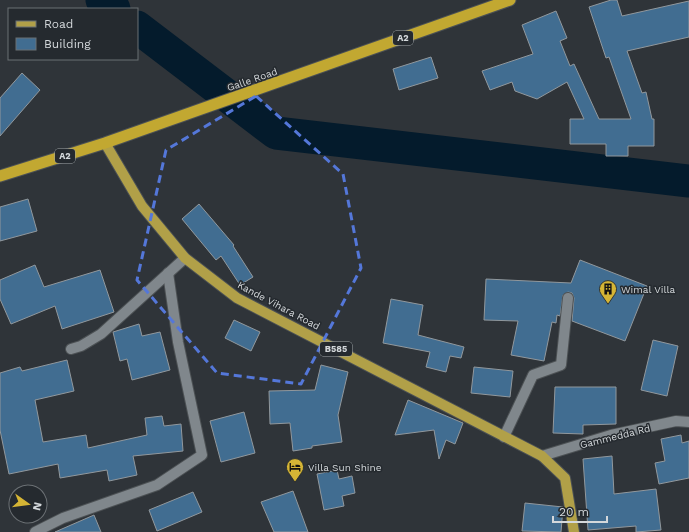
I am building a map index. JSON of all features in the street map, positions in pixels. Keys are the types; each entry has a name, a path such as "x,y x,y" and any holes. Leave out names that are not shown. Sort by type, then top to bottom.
{"highway":[{"name":"Galle Road","path":"0,176 105,143 510,0"}],"main road":[{"name":"Kande Vihara Road","path":"105,143 142,206 185,258 237,298 542,456 565,478 574,532"}],"street":[{"path":"71,349 81,346 101,334 185,258"},
{"path":"35,532 63,518 157,485 202,455 178,342 168,274"},
{"path":"504,437 534,375 561,365 568,298"},
{"name":"Gammedda Rd","path":"542,456 611,435 676,422 689,422"}],"highlighted area":[{"path":"256,96 343,174 361,268 301,384 217,373 137,280 166,150"}],"building":[{"path":"611,0 617,0 622,16 689,1 689,37 627,51 642,93 646,92 652,119 654,119 654,146 628,146 628,156 606,156 606,144 570,144 570,119 584,119 567,82 537,99 515,91 512,82 490,90 482,71 533,54 522,25 556,11 567,38 560,41 570,66 574,64 599,119 631,119 609,57 606,58 589,7"},
{"path":"431,57 438,78 399,90 393,69"},
{"path":"22,73 40,90 0,136 0,98"},
{"path":"28,199 37,231 0,241 0,207"},
{"path":"199,204 234,245 233,246 253,277 240,285 221,256 216,260 182,219"},
{"path":"580,260 647,286 625,341 572,321 574,298 572,293 568,292 563,295 560,316 557,315 556,323 552,322 544,361 511,355 518,321 484,320 486,279 571,283"},
{"path":"35,265 44,287 100,270 114,312 62,329 55,306 11,324 0,299 0,280"},
{"path":"391,299 423,305 418,335 464,347 461,358 450,356 446,372 426,367 430,352 383,343"},
{"path":"234,320 260,332 251,351 225,338"},
{"path":"139,324 142,336 160,332 170,370 132,380 127,359 120,361 113,332"},
{"path":"653,340 678,346 667,396 641,390"},
{"path":"67,360 74,391 35,400 43,442 86,435 88,448 147,435 145,418 162,416 164,426 181,424 183,451 133,456 137,475 109,481 107,470 60,478 58,464 9,474 0,430 0,373 20,367 22,371"},
{"path":"321,365 348,372 338,415 342,442 312,446 312,448 293,451 290,423 270,424 269,391 315,390"},
{"path":"474,367 513,371 510,397 471,393"},
{"path":"555,387 616,387 616,424 583,425 583,434 553,433"},
{"path":"408,400 463,423 455,444 446,440 439,459 434,430 395,435"},
{"path":"244,412 255,453 221,462 210,421"},
{"path":"681,435 682,443 689,441 689,478 659,484 655,463 665,461 661,439"},
{"path":"612,456 614,494 656,489 661,530 636,532 636,526 588,530 583,459"},
{"path":"337,470 339,479 352,476 355,493 342,496 344,506 324,510 317,474"},
{"path":"293,491 308,532 274,532 261,502"},
{"path":"193,492 202,512 157,531 149,510"},
{"path":"525,503 563,507 561,532 522,531"},
{"path":"94,515 101,532 55,532"}],"waterway":[{"path":"102,0 113,8"},
{"path":"138,28 276,133 689,181"}],"place":[{"name":"Wimal Villa","path":"608,304"},
{"name":"Villa Sun Shine","path":"295,482"}]}
